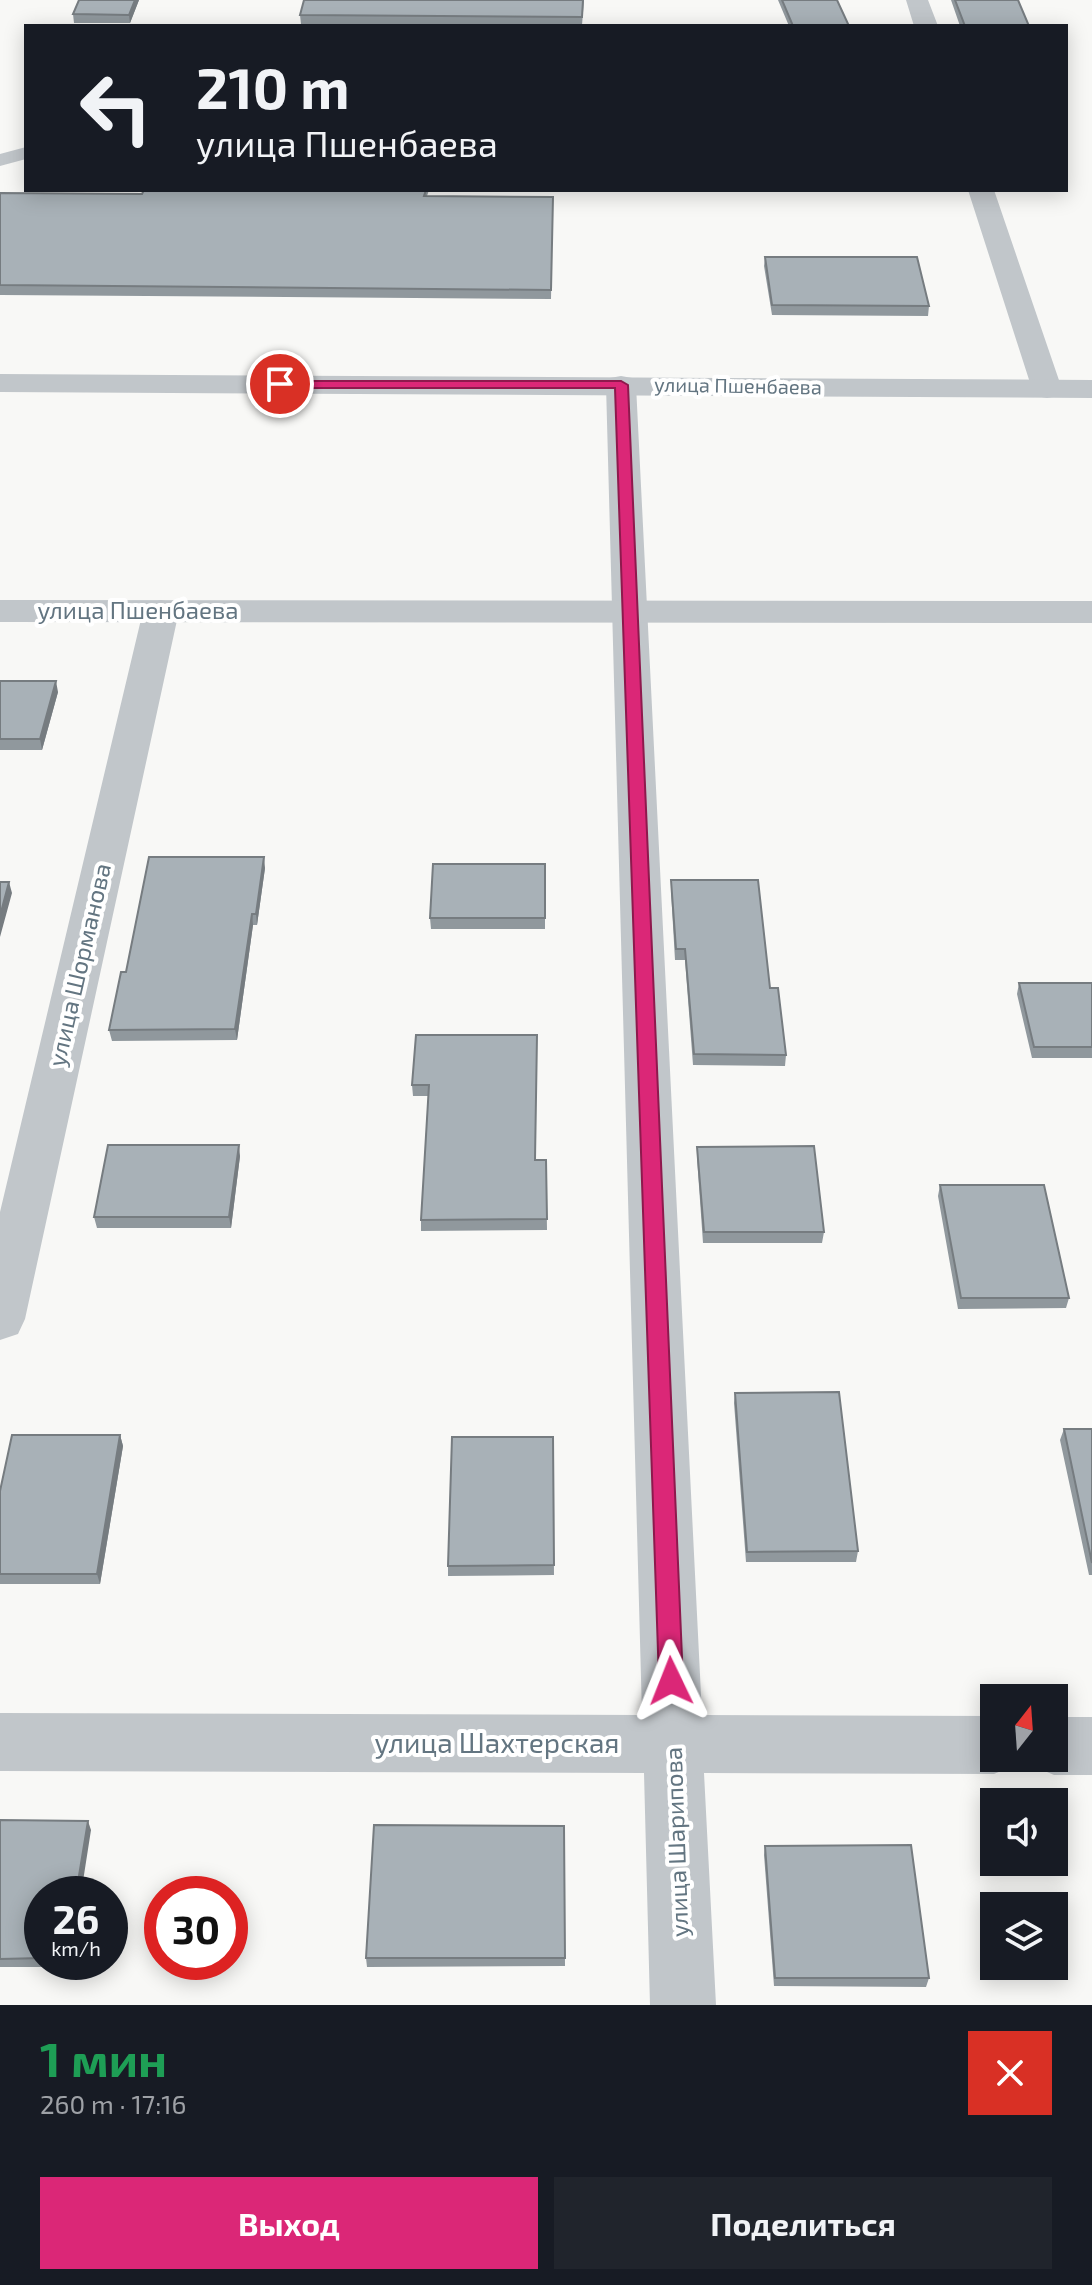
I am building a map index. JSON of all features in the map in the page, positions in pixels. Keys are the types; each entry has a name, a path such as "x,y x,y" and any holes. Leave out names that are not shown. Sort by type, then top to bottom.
{"street":[{"path":"917,0 925,24"},
{"path":"982,192 1047,389"},
{"name":"улица Пшенбаева","path":"0,383 1092,389"},
{"name":"улица Шарипова","path":"621,385 683,2005"},
{"name":"улица Пшенбаева","path":"0,611 1092,612"},
{"name":"улица Шорманова","path":"0,1319 161,611"},
{"name":"улица Шахтерская","path":"0,1742 980,1745"},
{"path":"1068,1746 1092,1746"}],"lane":[{"path":"0,160 24,154"}],"building":[{"path":"79,0 135,0 129,15 73,14"},
{"path":"304,0 583,0 582,17 300,15"},
{"path":"782,0 837,0 848,24 792,24"},
{"path":"955,0 1018,0 1028,24 964,24"},
{"path":"425,192 424,196 553,197 551,290 0,285 0,193"},
{"path":"765,257 917,257 929,306 772,305"},
{"path":"0,681 56,681 40,739 0,739"},
{"path":"149,857 264,857 235,1029 109,1030 121,972 126,972"},
{"path":"433,864 545,864 545,918 430,918"},
{"path":"671,880 758,880 770,988 778,988 786,1055 694,1054 685,949 676,949"},
{"path":"0,882 9,882 0,916"},
{"path":"1019,983 1092,983 1092,1047 1034,1047"},
{"path":"416,1035 537,1035 535,1160 546,1160 547,1219 421,1220 429,1085 412,1085"},
{"path":"108,1145 239,1145 229,1217 94,1217"},
{"path":"814,1146 824,1232 704,1232 697,1147"},
{"path":"940,1185 1044,1185 1069,1298 961,1298"},
{"path":"839,1392 858,1551 747,1552 735,1393"},
{"path":"1064,1429 1092,1429 1092,1563"},
{"path":"12,1435 120,1435 97,1574 0,1574 0,1491"},
{"path":"452,1437 553,1437 554,1565 448,1566"},
{"path":"0,1820 88,1821 79,1876 24,1876 24,1958 0,1959"},
{"path":"374,1825 564,1826 565,1958 366,1958"},
{"path":"911,1845 929,1978 775,1978 765,1846"}],"route":[{"path":"280,384 621,385 671,1681"}]}
